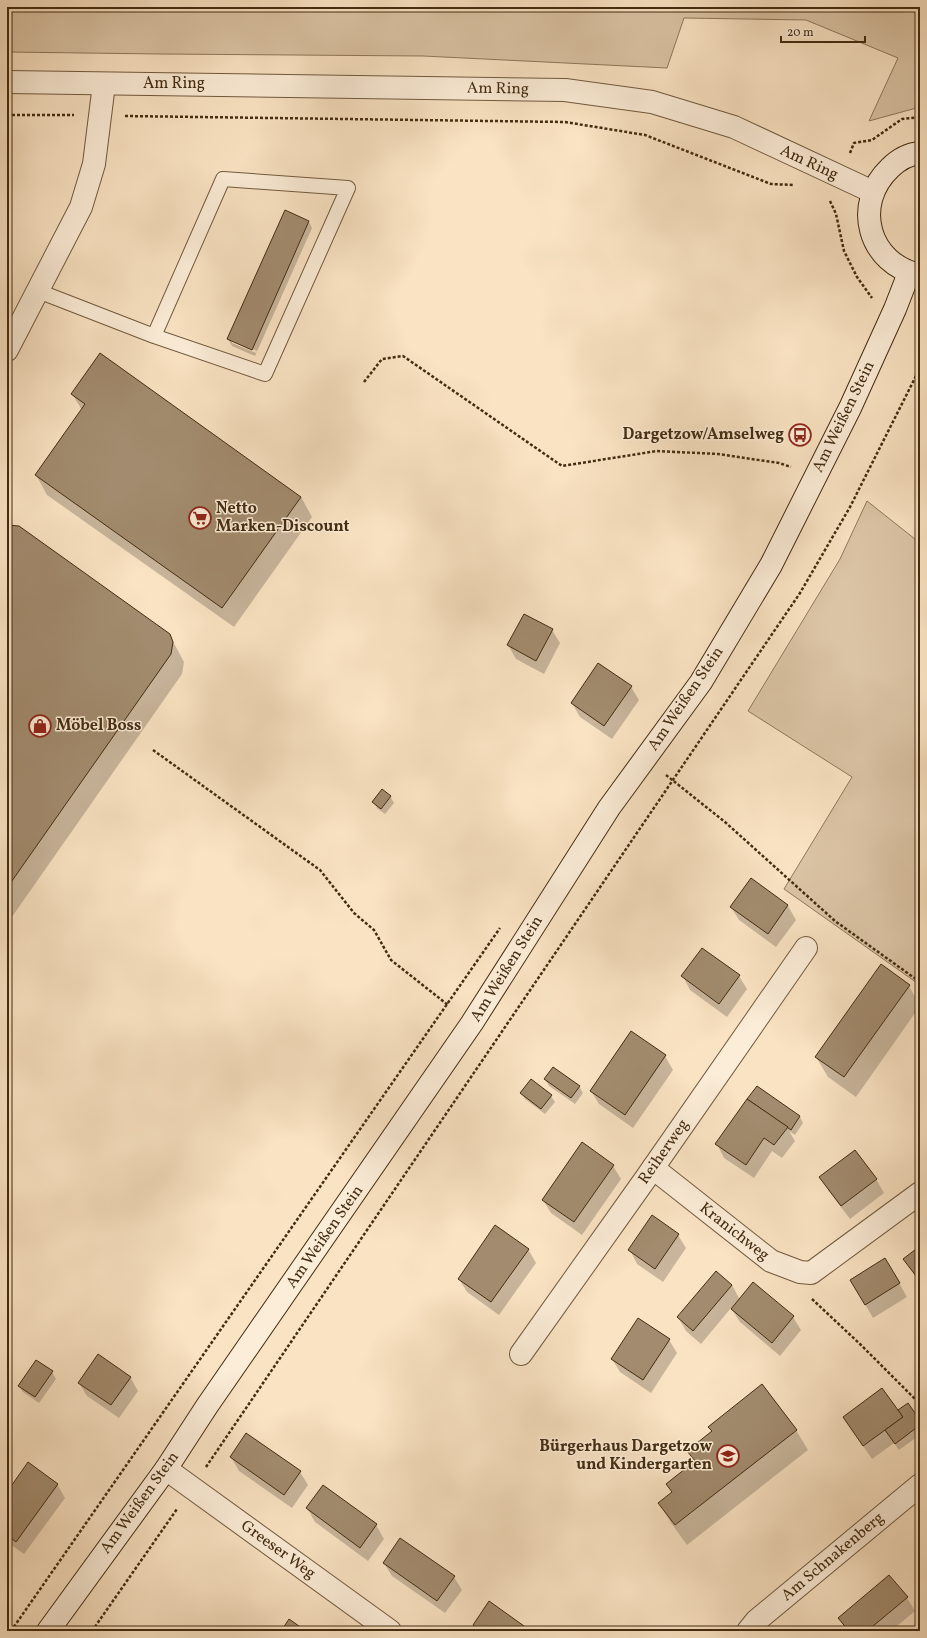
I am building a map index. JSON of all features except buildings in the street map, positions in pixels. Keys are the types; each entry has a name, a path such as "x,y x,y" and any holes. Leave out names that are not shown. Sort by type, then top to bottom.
{"street":[{"name":"Am Ring","path":"7,82 566,90 652,102 734,128 873,192"},
{"path":"7,350 81,206 94,164 104,84"},
{"path":"914,274 892,263 879,249 871,231 869,211 873,192 882,175 896,162 914,153 920,153"},
{"name":"Am Weißen Stein","path":"48,1631 166,1469 216,1393 472,1023 609,808 701,682 771,565 850,408 895,309 914,274"},
{"name":"Reiherweg","path":"521,1354 806,948"},
{"name":"Kranichweg","path":"652,1168 770,1261 800,1272"},
{"path":"800,1272 811,1272 920,1192"},
{"name":"Greeser Weg","path":"166,1469 380,1628"},
{"name":"Am Schnakenberg","path":"748,1631 756,1621 920,1485"}],"lane":[{"path":"38,291 154,336 265,374 348,188 223,179 154,336"}],"path":[{"path":"7,115 565,122 645,135 771,184 793,185 799,188"},
{"path":"854,143 872,140 902,119 920,117"},
{"path":"824,199 830,201 836,214 844,251 857,278 870,293 873,300"},
{"path":"364,382 382,359 402,356 562,466 657,451 718,454 779,463 796,469"},
{"path":"92,1631 191,1488 800,593 850,507 920,368"},
{"path":"153,750 320,870 354,913 374,930 390,960 472,1023"},
{"path":"645,758 725,822 835,921 920,982"},
{"path":"11,1631 502,925"},
{"path":"800,1272 804,1292 861,1345 920,1404"}],"shaded area":[{"path":"7,7 920,7 920,107 869,121 898,58 806,20 684,18 667,68 423,56 7,52"},
{"path":"867,501 920,543 920,985 784,889 852,777 748,711 840,559"}],"place":[{"name":"Dargetzow/Amselweg","path":"800,435"},
{"name":"Netto Marken-Discount","path":"200,518"},
{"name":"Möbel Boss","path":"40,726"},
{"name":"Bürgerhaus Dargetzow und Kindergarten","path":"728,1456"}]}
